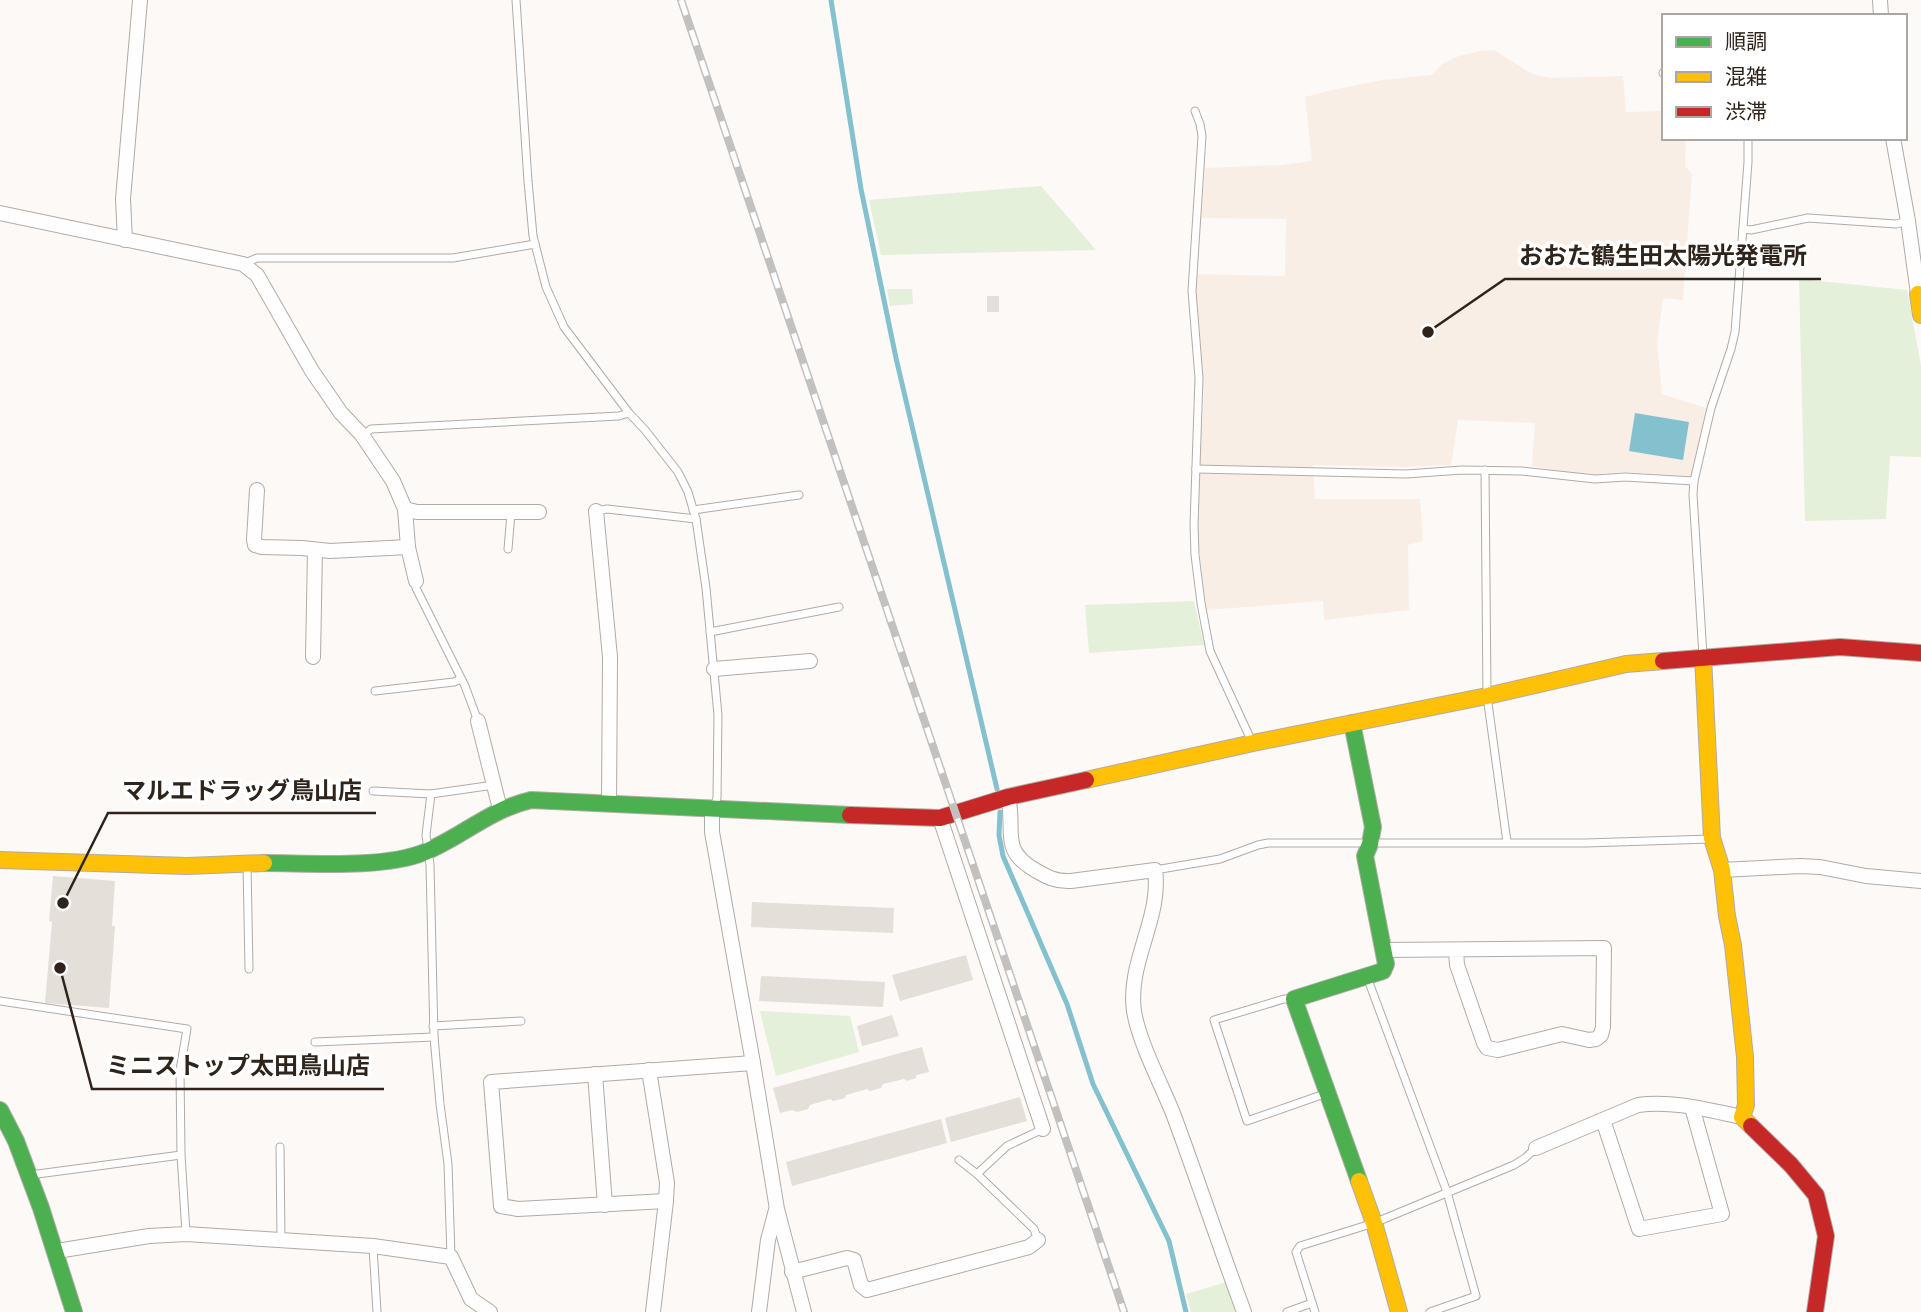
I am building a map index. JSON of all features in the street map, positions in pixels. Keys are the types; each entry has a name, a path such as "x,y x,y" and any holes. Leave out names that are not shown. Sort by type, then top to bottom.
{"street":[{"path":"125,240 123,199 140,0"},
{"path":"1894,140 1914,221 1921,315"},
{"path":"0,213 243,264 257,275 312,371 341,413 362,435 393,481 405,509 408,547 416,581"},
{"path":"257,490 255,545 358,551 408,547"},
{"path":"405,509 416,512 539,512"},
{"path":"596,511 610,657 609,804"},
{"path":"313,657 315,550"},
{"path":"0,860 188,866 377,861 409,857 429,850 500,809 531,800 940,818 1008,797 1626,664 1840,647 1921,653"},
{"path":"1703,657 1712,838 1722,870 1727,916 1734,945 1745,1056 1746,1105 1742,1117"},
{"path":"715,669 810,661"},
{"path":"478,722 500,809"},
{"path":"1352,723 1373,828 1365,856 1386,964 1383,971 1294,999 1374,1223 1399,1312"},
{"path":"1008,797 1012,812 1012,848 1024,864 1049,878 1059,882 1155,870 1157,881 1154,901 1133,990 1134,1012 1244,1312"},
{"path":"712,810 712,832 777,1209 804,1312"},
{"path":"940,818 1043,1129"},
{"path":"1722,870 1820,867 1866,876 1921,881"},
{"path":"1385,950 1604,948 1601,1035 1589,1040 1562,1034 1498,1050 1488,1048 1483,1042 1457,965 1456,950"},
{"path":"666,1201 518,1209 501,1206 491,1082 753,1063"},
{"path":"649,1070 667,1184 653,1312"},
{"path":"594,1074 605,1205"},
{"path":"1536,1148 1638,1105 1656,1102 1742,1117 1791,1165 1816,1195 1826,1236 1815,1312"},
{"path":"1603,1119 1639,1229 1722,1214 1692,1107"},
{"path":"0,1110 15,1136 57,1251 74,1312"},
{"path":"759,1312 768,1240 777,1209"},
{"path":"57,1251 149,1236 186,1234 373,1246 451,1258 471,1299 490,1312"},
{"path":"792,1272 847,1258 854,1260 861,1285 867,1290 1030,1247 1038,1240"}],"lane":[{"path":"516,0 527,181 535,244 546,287 564,327 678,472 688,492 696,519 715,669 718,715 717,798 712,810"},
{"path":"1195,111 1202,136 1192,291 1199,378 1194,545 1204,626 1210,651 1253,743"},
{"path":"1703,657 1694,481 1711,408 1735,332 1748,140"},
{"path":"1743,229 1751,230 1808,218 1896,224 1914,221"},
{"path":"243,264 257,258 453,258 535,244"},
{"path":"362,435 371,429 619,416 629,413"},
{"path":"1196,469 1406,474 1485,470 1595,479 1625,477 1694,481"},
{"path":"1485,470 1487,696 1507,842"},
{"path":"693,510 799,495"},
{"path":"596,511 607,509 696,519"},
{"path":"508,550 511,513"},
{"path":"416,581 416,588 461,679 478,722"},
{"path":"710,632 839,607"},
{"path":"375,691 461,679"},
{"path":"373,791 431,794 494,785"},
{"path":"431,794 426,835 430,864 433,1026 448,1164 451,1258"},
{"path":"1155,870 1220,859 1268,843 1586,843 1712,838"},
{"path":"247,863 250,969"},
{"path":"1367,976 1447,1192 1476,1296 1430,1312"},
{"path":"1294,999 1284,999 1214,1020 1247,1121 1327,1093"},
{"path":"0,1002 187,1029 180,1070 181,1155 186,1234"},
{"path":"433,1026 521,1021"},
{"path":"315,1042 434,1037"},
{"path":"977,1174 1007,1146 1043,1129"},
{"path":"280,1147 281,1240"},
{"path":"1315,1312 1296,1252 1300,1246 1374,1223 1514,1165 1536,1148"},
{"path":"29,1175 181,1155"},
{"path":"959,1160 1034,1229 1038,1240"},
{"path":"373,1246 377,1312"},
{"path":"1287,1312 1312,1303"}],"shaded area":[{"path":"1494,50 1532,74 1550,78 1623,76 1626,112 1662,111 1662,140 1686,140 1685,166 1692,174 1683,300 1663,298 1657,343 1662,394 1706,408 1693,474 1571,473 1532,466 1535,423 1458,420 1451,465 1313,465 1315,499 1420,499 1423,541 1408,545 1409,610 1324,620 1323,601 1206,610 1197,527 1200,474 1294,475 1295,467 1200,465 1204,395 1196,320 1196,274 1285,276 1286,219 1201,218 1205,168 1312,161 1305,97 1383,80 1432,75 1442,64 1480,51"}],"green space":[{"path":"1041,186 1096,250 881,255 869,200"},
{"path":"1799,279 1907,290 1921,366 1921,457 1890,456 1886,519 1805,521"},
{"path":"887,289 912,289 913,304 890,306"},
{"path":"1194,601 1204,645 1089,653 1085,605"},
{"path":"760,1011 850,1016 859,1052 776,1076"},
{"path":"1227,1282 1237,1312 1191,1312 1186,1294"}],"water":[{"path":"1635,413 1689,422 1683,460 1629,451"}],"building":[{"path":"987,296 999,296 999,312 987,312"},
{"path":"53,876 115,881 112,926 115,926 109,1008 45,1003"},
{"path":"752,902 894,908 893,933 751,927"},
{"path":"966,955 973,980 900,1001 892,975"},
{"path":"761,976 885,982 883,1007 759,1001"},
{"path":"892,1015 899,1036 862,1046 857,1026"},
{"path":"922,1047 929,1072 916,1075 916,1078 907,1081 904,1079 883,1084 881,1088 870,1091 867,1089 846,1095 845,1098 810,1105 808,1109 780,1113 773,1088"},
{"path":"1020,1097 1027,1121 951,1142 945,1118"},
{"path":"941,1119 947,1143 792,1186 786,1162"}],"waterway":[{"path":"831,0 861,189 896,358 997,789"},
{"path":"1000,812 999,835 1003,856 1067,1004 1093,1084 1169,1241 1186,1312"}],"railway":[{"path":"681,0 1124,1312"}],"traffic: fast":[{"path":"1352,723 1373,827 1365,856 1386,964 1383,971 1294,999 1359,1181"},
{"path":"264,863 346,864 408,857 439,846 502,810 531,800 850,815"},
{"path":"0,1110 16,1141 41,1208 74,1312"}],"traffic: slow":[{"path":"1918,294 1921,315"},
{"path":"1703,657 1712,838 1722,870 1733,945 1745,1057 1746,1105 1742,1117 1751,1126"},
{"path":"1086,780 1626,664 1663,661"},
{"path":"0,860 187,866 264,863"},
{"path":"1359,1181 1399,1312"}],"traffic: jam":[{"path":"1663,661 1840,647 1921,653"},
{"path":"850,815 940,818 1008,797 1086,780"},
{"path":"1751,1126 1791,1165 1816,1195 1826,1236 1815,1312"}],"place":[{"name":"おおた鶴生田太陽光発電所","path":"1428,332"},
{"name":"マルエドラッグ鳥山店","path":"63,903"},
{"name":"ミニストップ太田鳥山店","path":"60,968"}]}
